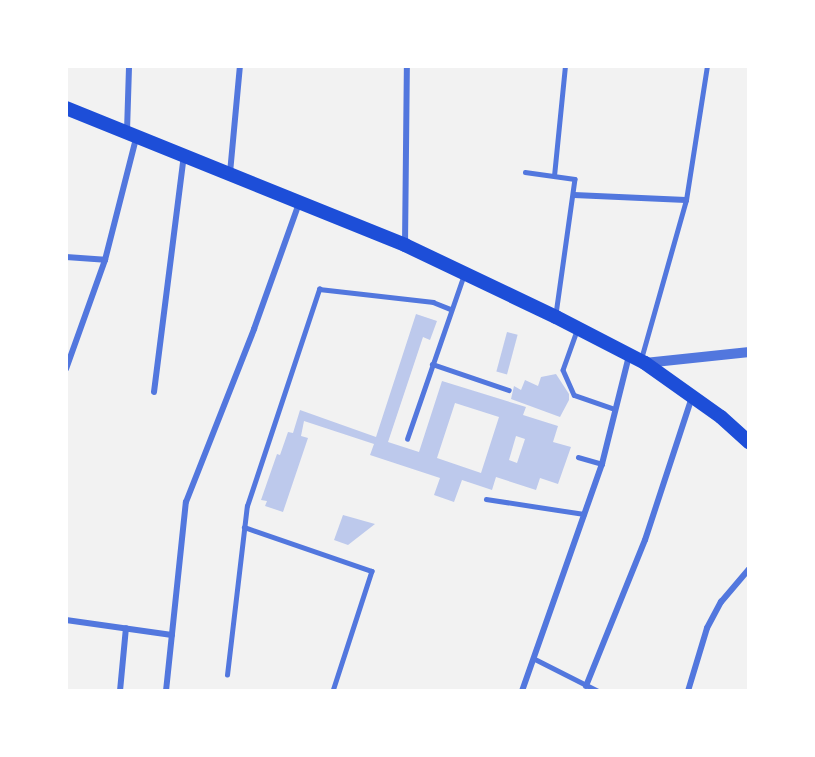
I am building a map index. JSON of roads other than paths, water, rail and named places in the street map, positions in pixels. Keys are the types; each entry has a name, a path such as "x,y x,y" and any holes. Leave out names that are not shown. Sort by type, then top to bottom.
{"main road":[{"path":"66,108 405,245 556,317 638,360 693,397 749,442"}],"street":[{"path":"66,369 105,260 132,133 129,66"},
{"path":"230,174 240,66"},
{"path":"405,245 407,66"},
{"path":"154,392 184,156"},
{"path":"574,195 686,200"},
{"path":"166,691 182,519 188,493 254,328 299,202"},
{"path":"66,258 105,260"},
{"path":"522,691 602,464 615,409 638,360 749,352"},
{"path":"586,686 645,540 693,397"},
{"path":"688,691 707,628 722,602 749,569"},
{"path":"66,620 172,635"},
{"path":"120,691 126,628"}],"lane":[{"path":"554,176 565,66"},
{"path":"638,360 686,200 707,66"},
{"path":"525,172 575,179 556,317"},
{"path":"407,439 464,273"},
{"path":"227,675 247,506 319,289 433,302 450,309"},
{"path":"578,329 563,370 574,395 615,409"},
{"path":"432,364 509,390"},
{"path":"578,458 602,464"},
{"path":"486,499 584,514"},
{"path":"244,527 372,571 333,691"},
{"path":"535,659 598,691"}]}
